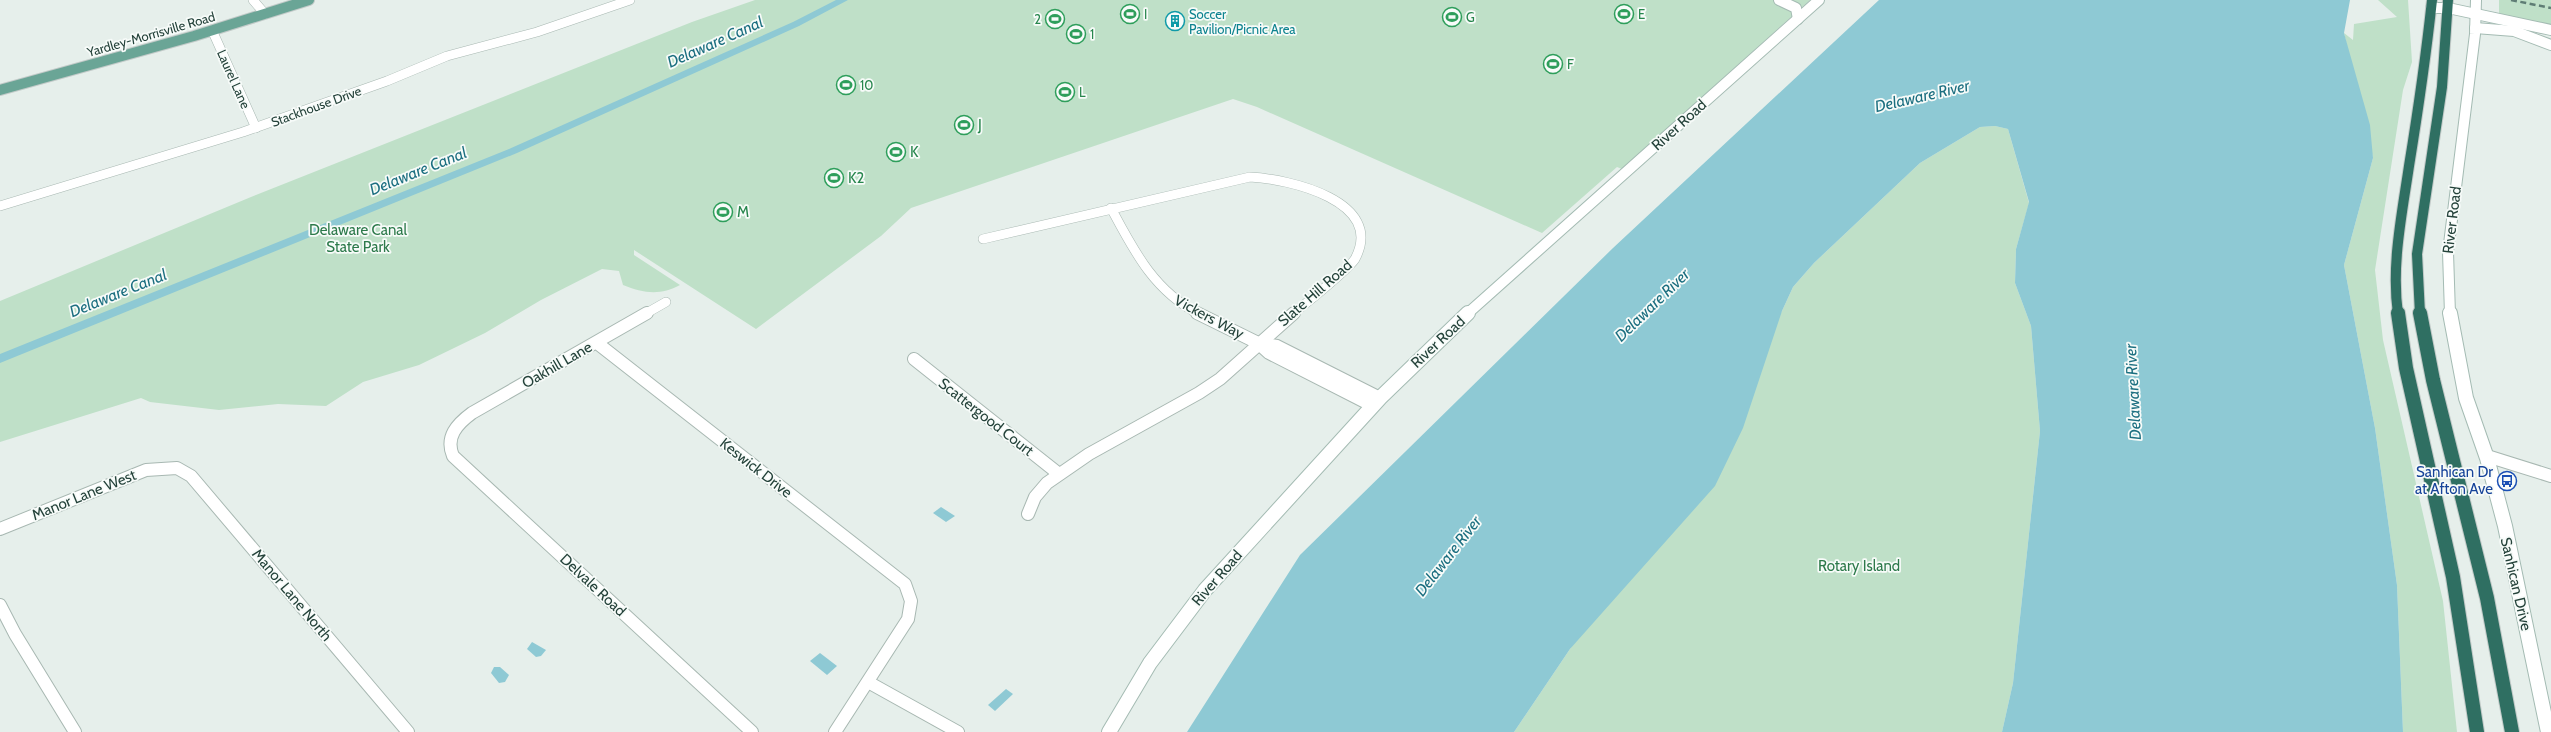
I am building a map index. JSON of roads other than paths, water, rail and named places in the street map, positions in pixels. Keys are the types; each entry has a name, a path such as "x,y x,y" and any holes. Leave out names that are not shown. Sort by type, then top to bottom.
{"highway":[{"path":"2432,4 2426,60 2397,244 2396,271 2398,329 2421,427 2453,577 2478,732"},
{"name":"River Road","path":"2448,4 2442,87 2417,273 2424,338 2487,598 2512,732"}],"main road":[{"name":"Yardley-Morrisville Road","path":"0,90 212,30 309,0"},
{"path":"1780,0 1796,8 1798,19"},
{"path":"1785,0 1810,8"},
{"name":"River Road","path":"1109,732 1150,662 1205,590 1376,402 1471,310 1819,0"},
{"name":"River Road","path":"2476,0 2475,28 2448,252 2447,285 2455,350 2462,383 2479,438"},
{"path":"2432,4 2448,4 2476,14 2551,30"},
{"path":"2475,28 2507,29 2551,45"},
{"name":"Sanhican Drive","path":"2479,438 2487,456 2522,604 2548,732"}],"street":[{"path":"253,0 265,14"},
{"name":"Stackhouse Drive","path":"0,206 256,128 387,81 447,56 537,32 630,0"},
{"name":"Laurel Lane","path":"212,30 256,128"},
{"name":"Slate Hill Road","path":"983,239 1234,178 1260,176 1291,181 1308,188 1350,211 1361,227 1362,244 1354,260 1198,395 1096,451 1059,474 1042,488 1031,502 1028,514"},
{"name":"Vickers Way","path":"1111,208 1146,272 1171,298 1258,343 1269,353 1376,402"},
{"name":"Oakhill Lane","path":"452,432 472,413 597,343 666,302"},
{"name":"Keswick Drive","path":"597,343 905,584 911,596 912,607 908,619 868,682"},
{"name":"Scattergood Court","path":"914,359 1059,474"},
{"name":"Delvale Road","path":"452,432 449,443 453,456 752,732"},
{"path":"2487,456 2551,476"},
{"name":"Manor Lane West","path":"0,529 132,474 169,468"},
{"name":"Manor Lane North","path":"169,468 183,470 191,476 408,732"},
{"path":"0,605 15,634 75,732"},
{"path":"835,732 868,682 958,732"}],"water":[{"name":"Delaware River","path":"1879,0 2350,0 2344,33 2370,125 2373,158 2344,265 2375,428 2397,585 2403,732 2002,732 2013,683 2040,431 2031,326 2015,283 2016,249 2029,202 2008,129 1995,126 1980,127 1920,163 1814,263 1793,287 1782,311 1743,428 1715,486 1570,649 1514,732 1187,732 1300,555 1613,248"},
{"path":"941,507 955,516 946,522 933,513"},
{"path":"532,642 546,650 541,656 536,657 527,649"},
{"path":"820,653 837,666 827,675 810,661"},
{"path":"494,667 500,667 509,675 505,682 499,683 491,673"},
{"path":"1006,689 1013,694 995,711 988,705"}],"waterway":[{"name":"Delaware Canal","path":"0,359 513,151 796,24 843,0"}],"railway":[{"path":"2511,0 2551,8"}],"place":[{"name":"I","path":"1130,14"},
{"name":"E","path":"1624,14"},
{"name":"G","path":"1452,17"},
{"name":"2","path":"1055,19"},
{"name":"Soccer Pavilion/Picnic Area","path":"1175,21"},
{"name":"1","path":"1076,34"},
{"name":"F","path":"1553,64"},
{"name":"10","path":"846,85"},
{"name":"L","path":"1065,92"},
{"name":"J","path":"964,125"},
{"name":"K","path":"896,152"},
{"name":"K2","path":"834,178"},
{"name":"M","path":"723,212"},
{"name":"Sanhican Dr at Afton Ave","path":"2507,481"}],"park label":[{"name":"Delaware Canal State Park","path":"358,238"},
{"name":"Rotary Island","path":"1859,566"}]}
